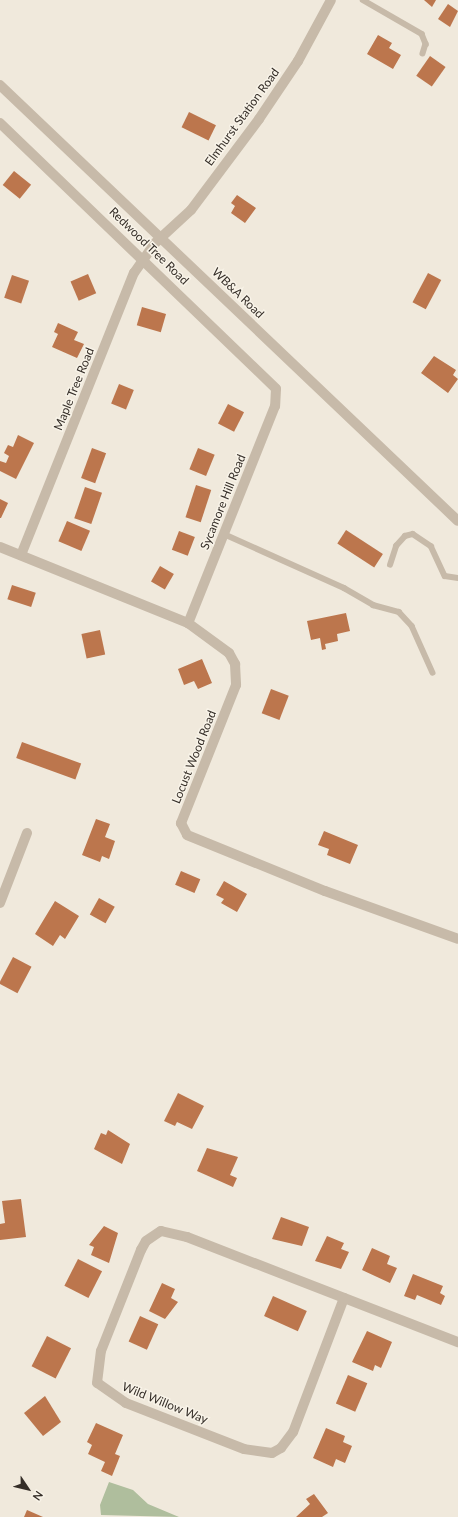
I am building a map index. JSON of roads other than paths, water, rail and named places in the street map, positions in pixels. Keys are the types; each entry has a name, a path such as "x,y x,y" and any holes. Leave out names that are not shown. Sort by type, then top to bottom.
{"street":[{"name":"Elmhurst Station Road","path":"161,239 191,210 259,119 298,61 331,0"},
{"name":"WB&A Road","path":"0,84 458,521"},
{"name":"Redwood Tree Road","path":"0,124 143,258 276,390"},
{"name":"Maple Tree Road","path":"21,555 143,258 161,239"},
{"name":"Sycamore Hill Road","path":"188,622 275,406 276,390"},
{"name":"Locust Wood Road","path":"0,547 188,622 229,653 237,674 229,705 181,823 183,830 325,891 458,939"},
{"path":"0,903 28,833"},
{"name":"Wild Willow Way","path":"344,1298 293,1432 281,1448 272,1453 244,1449 126,1403 98,1383 101,1351 140,1250 146,1241 161,1231 187,1237 458,1342"}],"lane":[{"path":"363,0 422,34 426,44 423,54"},
{"path":"224,534 344,588 373,605 399,612 412,626 433,673"},
{"path":"390,565 396,546 405,536 414,534 431,546 445,576 458,578"}]}
